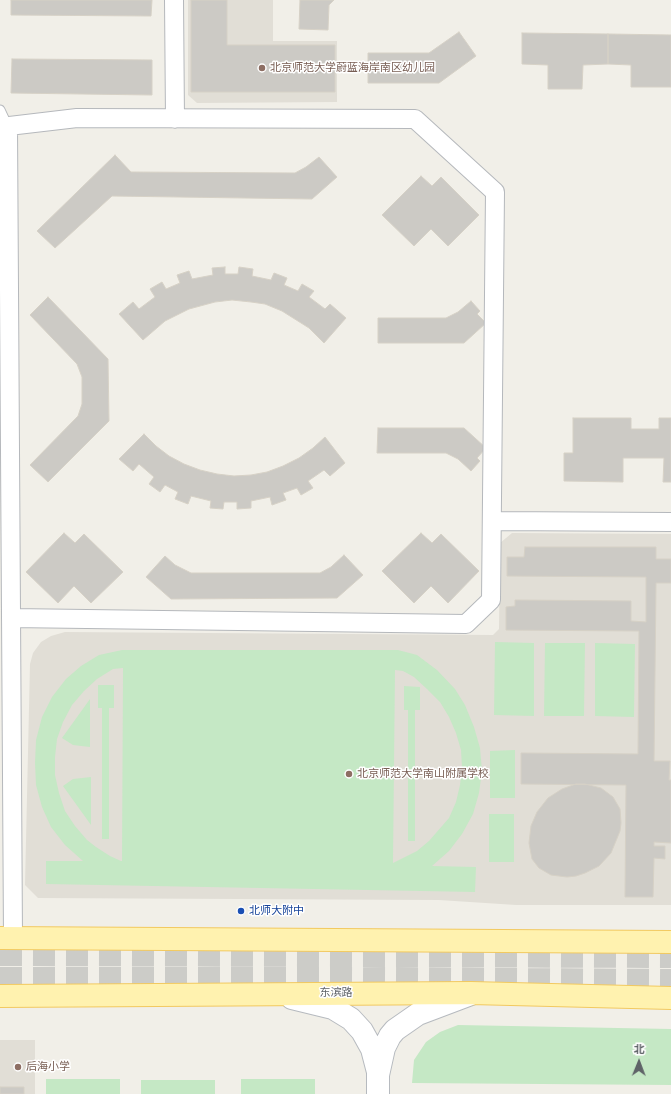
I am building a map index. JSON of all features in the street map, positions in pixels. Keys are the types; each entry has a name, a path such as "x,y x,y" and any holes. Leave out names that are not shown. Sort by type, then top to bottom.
{"main road":[{"path":"6,938 671,942"},
{"name":"东滨路","path":"0,996 472,993 671,998"}],"street":[{"path":"174,0 175,119"},
{"path":"6,938 11,618 4,262 4,127 77,118 414,119 495,192 491,600 466,624 11,618"},
{"path":"492,521 671,522"},
{"path":"378,1084 384,1048 395,1030 418,1014 472,993"},
{"path":"276,994 333,1008 351,1019 362,1030 372,1049 378,1084"}],"lane":[{"path":"0,110 4,127"}],"shaded area":[{"name":"北京师范大学蔚蓝海岸南区幼儿园","path":"188,0 273,0 273,41 337,41 337,102 197,103 188,95"},
{"name":"北京师范大学南山附属学校","path":"512,533 671,534 671,905 516,905 439,900 38,898 25,885 30,664 33,653 41,642 51,636 65,632 493,635 499,629 500,543"},
{"name":"后海小学","path":"0,1040 35,1040 35,1094 0,1094"}],"green space":[{"path":"495,642 534,643 534,716 494,715"},
{"path":"545,643 585,643 584,716 544,716"},
{"path":"595,643 635,644 634,717 595,716"},
{"path":"122,650 398,650 417,655 437,670 455,689 465,705 474,727 480,748 482,771 479,793 473,814 462,834 449,851 432,866 476,867 475,892 46,884 46,861 83,861 65,845 51,827 42,807 36,785 36,740 42,717 52,697 66,679 81,666 99,655","holes":["123,668 122,861 121,861 110,856 87,840 65,811 55,775 55,757 57,739 63,722 72,705 97,679 113,669","395,670 403,671 414,677 440,702 456,733 461,750 462,767 456,802 449,818 429,841 417,851 393,863"]},
{"path":"98,685 114,685 114,708 109,708 109,839 102,839 102,708 98,708"},
{"path":"404,686 420,687 420,710 415,710 415,841 408,841 408,710 404,710"},
{"path":"90,699 90,747 73,745 62,738"},
{"path":"515,750 515,798 490,798 490,751"},
{"path":"91,777 91,825 63,786 73,779"},
{"path":"489,814 514,814 514,862 489,862"},
{"path":"458,1025 671,1029 671,1085 412,1083 414,1060 426,1042 440,1032"},
{"path":"46,1079 120,1079 120,1094 46,1094"},
{"path":"241,1079 315,1079 315,1094 241,1094"},
{"path":"141,1080 215,1080 215,1094 141,1094"}],"building":[{"path":"11,0 152,0 151,16 11,15"},
{"name":"北京师范大学蔚蓝海岸南区幼儿园","path":"191,0 227,0 227,45 335,45 335,92 191,92"},
{"path":"300,0 334,0 329,5 328,30 299,29"},
{"path":"459,32 476,56 439,83 368,83 368,53 429,53"},
{"path":"522,33 608,34 608,64 583,65 582,89 548,89 548,65 522,64"},
{"path":"608,34 671,35 671,87 631,87 631,65 608,64"},
{"path":"12,59 152,60 152,95 11,93"},
{"path":"115,155 131,172 295,173 319,157 337,177 312,199 112,196 55,248 37,231"},
{"path":"421,176 432,186 441,177 479,215 448,246 431,229 414,246 382,215"},
{"path":"225,267 225,274 238,274 239,267 253,269 252,276 271,280 274,273 287,278 284,285 298,291 302,284 314,291 309,297 325,309 330,304 346,318 324,343 309,328 282,311 265,304 232,300 215,302 189,309 165,321 143,340 119,314 133,302 139,309 155,297 150,289 162,282 166,289 180,283 177,275 189,271 192,279 213,275 212,268"},
{"path":"48,297 108,359 109,421 48,482 30,465 78,416 82,404 82,377 77,364 30,315"},
{"path":"471,301 480,311 477,314 486,323 464,343 378,343 378,318 446,318 458,312"},
{"path":"573,418 631,418 631,429 659,429 659,418 671,418 671,482 663,482 664,458 623,458 623,482 564,481 564,453 573,453"},
{"path":"378,428 464,428 486,448 477,458 480,461 471,471 458,459 446,453 377,453"},
{"path":"144,434 169,456 200,470 217,474 234,476 267,472 299,458 325,437 345,463 330,476 324,470 308,481 313,488 301,495 297,488 283,493 286,500 272,505 270,497 251,501 251,508 237,509 237,502 224,502 223,509 210,508 211,501 191,496 188,504 175,499 178,492 165,485 160,492 149,484 154,477 139,464 133,471 119,459"},
{"path":"64,533 75,543 84,534 123,572 91,603 74,586 58,603 26,572"},
{"path":"421,533 432,543 441,534 479,571 448,603 431,586 414,603 382,571"},
{"path":"525,547 656,547 656,559 671,559 671,583 656,583 654,761 670,761 669,780 671,780 671,843 654,842 654,846 665,846 665,859 654,858 653,897 625,897 626,785 521,784 521,753 638,754 639,631 506,630 506,607 515,606 515,600 631,601 631,621 646,622 646,577 507,576 507,557 524,557"},
{"path":"344,555 363,575 337,598 171,599 146,577 165,556 175,565 191,573 320,573 331,567"},
{"path":"576,784 585,784 601,788 613,797 620,809 620,831 611,853 599,866 576,876 567,877 551,875 539,868 532,859 529,843 531,826 537,812 548,798 562,789"},
{"path":"0,1087 24,1087 24,1094 0,1094"}],"tunnel":[{"path":"0,955 671,957"},
{"path":"0,978 671,980"}],"place":[{"name":"北京师范大学蔚蓝海岸南区幼儿园","path":"262,68"},
{"name":"北京师范大学南山附属学校","path":"349,774"},
{"name":"北师大附中","path":"241,911"},
{"name":"后海小学","path":"18,1067"}]}
